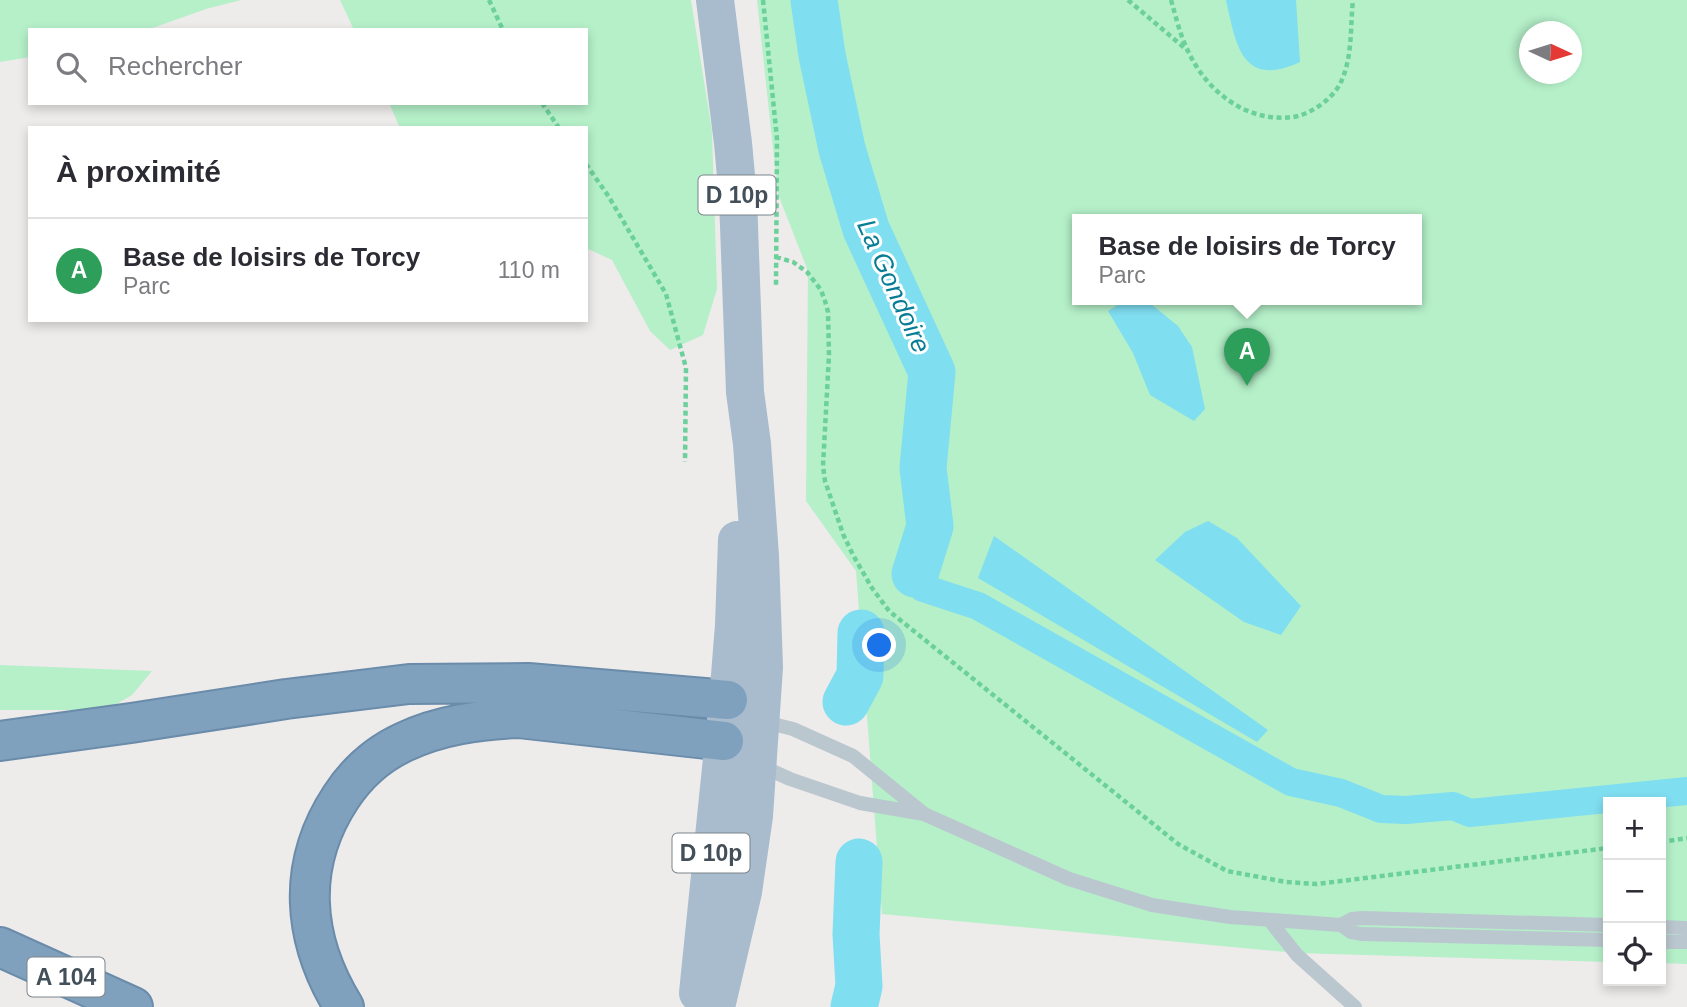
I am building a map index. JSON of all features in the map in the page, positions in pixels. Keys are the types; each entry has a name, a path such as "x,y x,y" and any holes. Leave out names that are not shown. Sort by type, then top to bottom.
{"highway":[{"path":"0,741 286,699 409,684 528,683 728,699"},
{"path":"344,1007 323,966 312,932 309,900 312,866 319,836 329,816 352,780 379,757 403,742 443,727 517,718 724,741"},
{"name":"A 104","path":"0,947 133,1007"}],"main road":[{"name":"D 10p","path":"715,0 733,143 745,392 752,444 764,667 758,765 743,892 716,1007"},
{"name":"D 10p","path":"696,1007 734,625 745,392"}],"lane":[{"path":"761,721 793,729 853,756 924,814"},
{"path":"758,765 860,803 924,814 1069,879 1140,901 1217,915 1341,925 1351,932 1361,934 1603,940"},
{"path":"1341,925 1352,919 1362,918 1603,925"},
{"path":"1270,920 1297,956 1355,1007"},
{"path":"1666,927 1687,928"},
{"path":"1666,942 1687,942"}],"path":[{"path":"489,0 502,28"},
{"path":"763,0 777,139 776,257 793,262 807,272 821,290 825,301 828,312 829,355 823,466 828,492 843,534 872,588 889,611 1178,844 1227,871 1286,883 1317,884 1603,849"},
{"path":"1128,0 1188,51 1220,95 1251,113 1275,119 1298,116 1320,106 1339,86 1349,58 1353,0"},
{"path":"1171,0 1188,51"},
{"path":"543,105 558,126"},
{"path":"588,167 666,294 685,368 685,462"},
{"path":"1666,841 1687,838"}],"green space":[{"path":"0,0 241,0 153,28 28,28 28,57 0,62"},
{"path":"340,0 691,0 712,131 717,289 703,335 670,350 650,331 612,260 588,249 588,126 399,126 390,105 588,105 588,28 353,28"},
{"path":"757,0 1687,0 1687,964 1666,963 1666,797 1603,797 1603,962 1297,953 882,914 856,571 806,501 808,271 778,194"},
{"path":"0,665 152,671 132,695 106,710 0,710"}],"water":[{"path":"1226,0 1296,0 1300,62 1281,69 1265,70 1254,66 1245,58 1239,47"},
{"path":"1117,305 1152,305 1178,326 1192,347 1205,409 1194,421 1150,395 1133,353 1108,311"},
{"path":"1208,521 1237,538 1301,606 1281,635 1244,622 1155,560 1185,532"},
{"path":"994,536 1268,730 1257,742 978,578"}],"waterway":[{"name":"La Gondoire","path":"814,0 822,55 842,149 866,229 932,372 923,468 930,526 915,574"},
{"path":"915,574 923,588 978,606 1291,782 1341,793 1381,809 1453,806 1470,813 1687,791"},
{"name":"La Gondoire","path":"846,702 860,676 861,633"},
{"name":"La Gondoire","path":"854,1007 859,986 856,934 859,862"}],"place":[{"name":"Base de loisirs de Torcy","path":"1247,386"}]}
